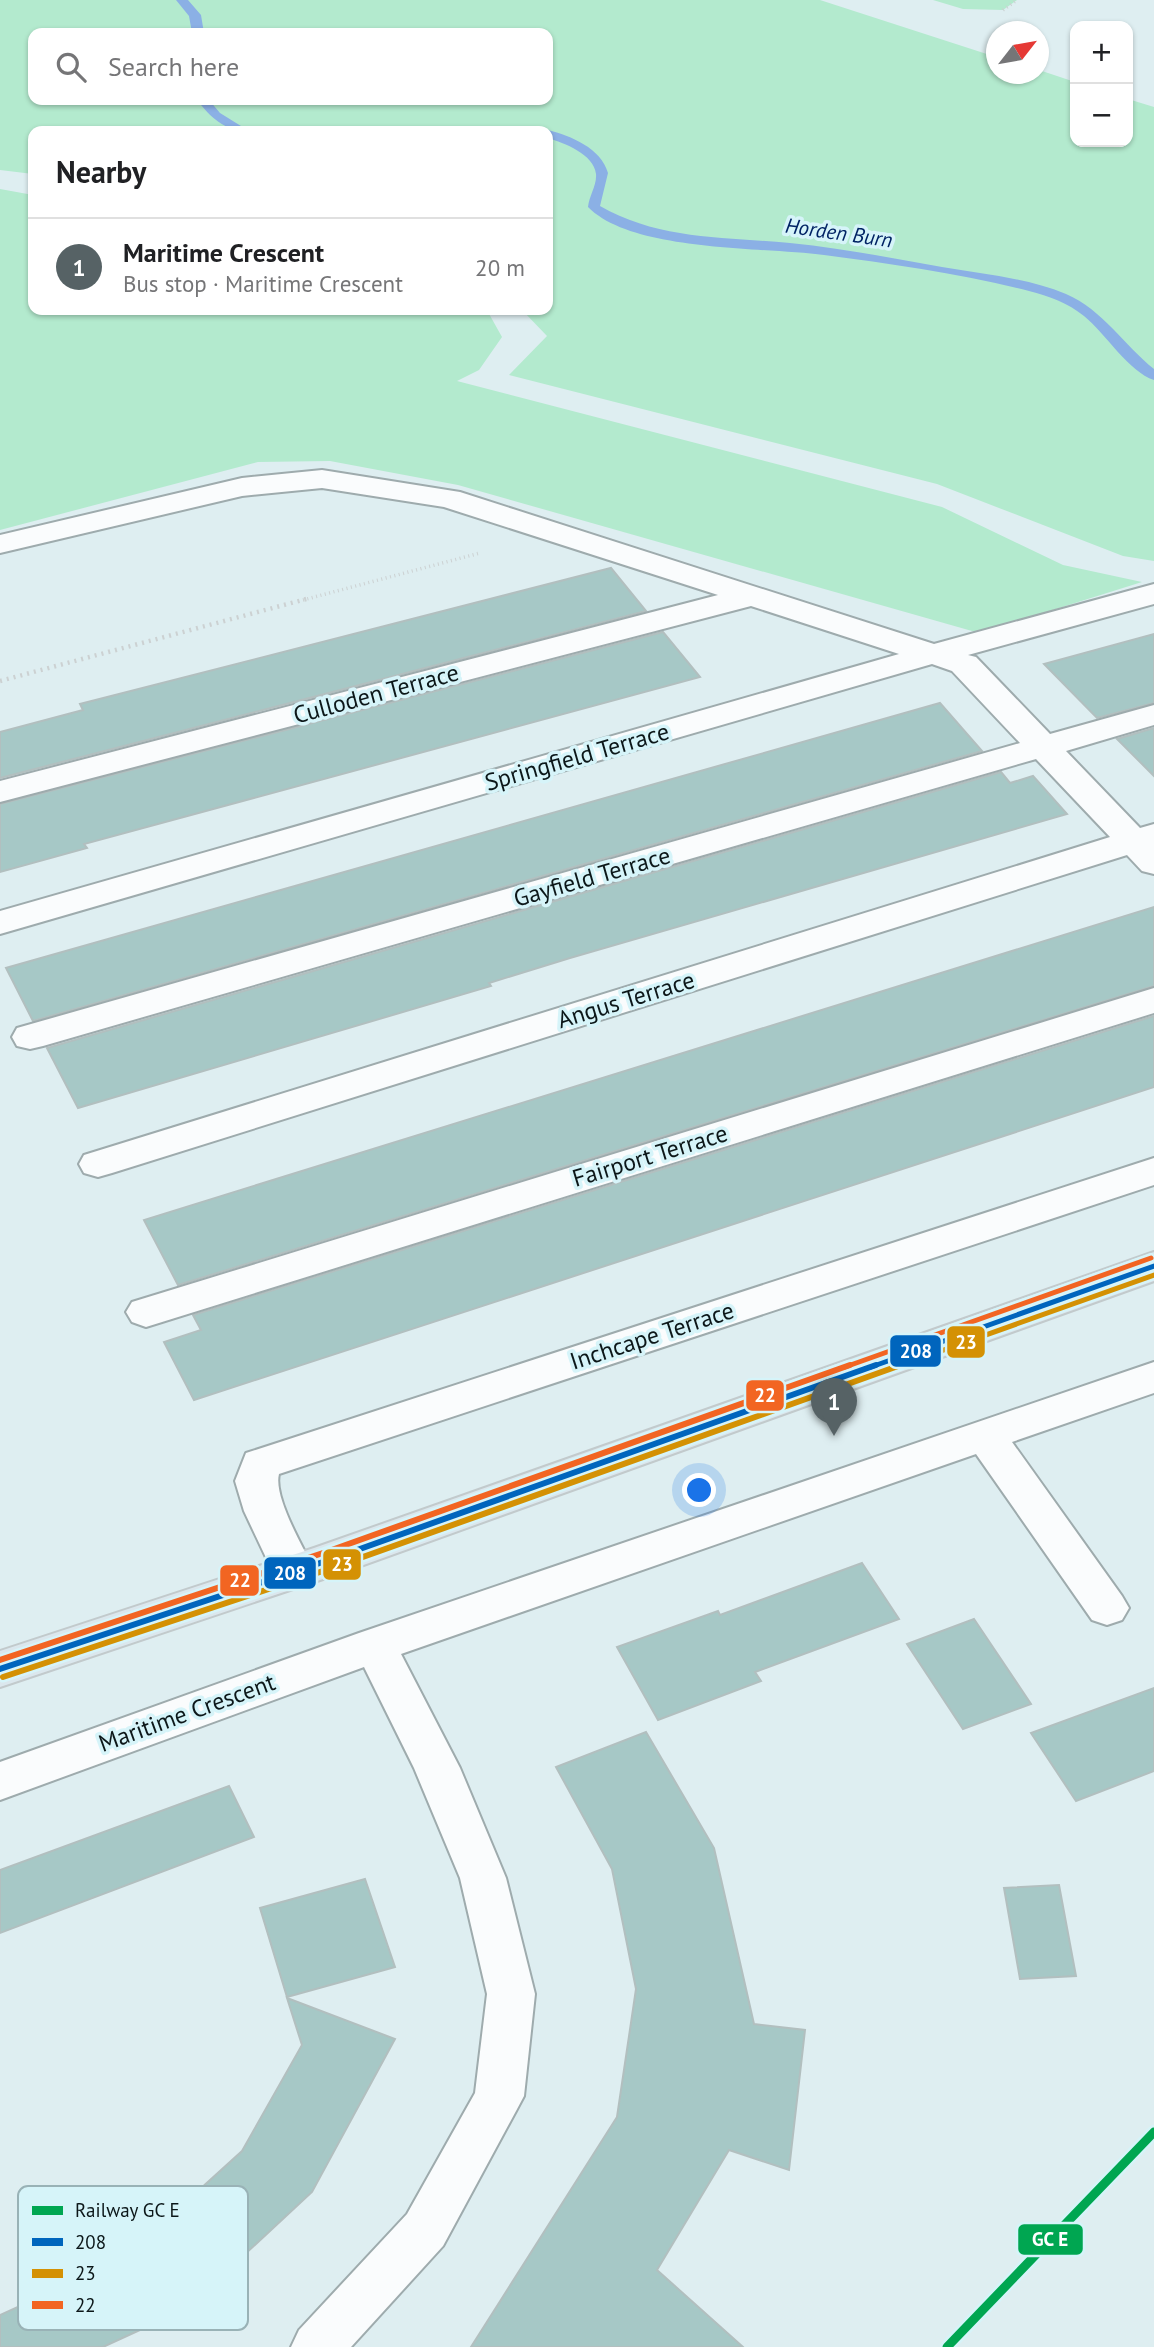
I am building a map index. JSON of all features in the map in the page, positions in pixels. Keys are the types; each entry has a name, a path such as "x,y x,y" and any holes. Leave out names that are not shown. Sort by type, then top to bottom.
{"main road":[{"path":"0,1669 293,1571 1154,1266"}],"street":[{"path":"0,544 242,487 322,479 449,499 964,664 1045,748 1147,847"},
{"name":"Springfield Terrace","path":"0,923 933,654 1154,594"},
{"name":"Culloden Terrace","path":"0,792 753,596"},
{"name":"Gayfield Terrace","path":"30,1037 1154,715"},
{"name":"Angus Terrace","path":"98,1164 1147,847"},
{"name":"Fairport Terrace","path":"146,1312 1154,1000"},
{"name":"Inchcape Terrace","path":"293,1571 265,1510 256,1481 261,1464 1154,1171"},
{"name":"Maritime Crescent","path":"0,1781 375,1645 1154,1377"},
{"path":"985,1435 1107,1608"},
{"path":"317,2347 425,2230 499,2096 511,1994 483,1878 437,1768 375,1645"}],"path":[{"path":"1003,9 1017,0"},
{"path":"0,681 555,533"}],"green space":[{"path":"0,0 820,0 986,54 986,84 1049,84 1049,73 1070,80 1070,147 1133,147 1133,101 1154,107 1154,561 1123,556 937,484 509,375 547,336 527,315 553,315 553,126 28,126 28,173 0,170"},
{"path":"933,0 1017,0 1003,10 963,9"},
{"path":"0,189 28,194 28,315 490,315 502,337 479,370 457,381 942,507 1063,565 1142,582 979,633 458,485 330,461 258,462 0,530"}],"building":[{"path":"611,568 646,611 0,778 0,732 83,710 80,704"},
{"path":"663,632 700,677 84,844 87,848 0,872 0,804"},
{"path":"1154,634 1154,703 1097,718 1044,664"},
{"path":"940,703 982,751 33,1021 6,968"},
{"path":"1154,728 1154,776 1117,739"},
{"path":"1001,772 1010,783 1033,776 1067,814 570,958 489,983 491,986 78,1108 47,1048"},
{"path":"1154,907 1154,986 178,1285 144,1220"},
{"path":"1154,1016 1154,1087 194,1400 164,1342 201,1330 193,1315"},
{"path":"862,1563 899,1619 755,1672 761,1681 658,1720 617,1647 718,1611 720,1615"},
{"path":"974,1619 1031,1704 963,1729 907,1644"},
{"path":"1154,1688 1154,1771 1076,1801 1031,1733"},
{"path":"646,1732 714,1848 754,2024 805,2030 789,2170 729,2150 657,2270 743,2347 471,2347 617,2117 636,1989 612,1869 556,1767"},
{"path":"229,1786 254,1837 0,1933 0,1870"},
{"path":"365,1879 395,1967 287,1997 260,1908"},
{"path":"1059,1885 1076,1976 1020,1979 1004,1888"},
{"path":"287,1998 395,2039 312,2192 248,2251 248,2186 203,2186 242,2151 302,2045"},
{"path":"18,2307 18,2330 140,2330 103,2347 0,2347 0,2315"}],"waterway":[{"name":"Horden Burn","path":"182,0 195,15 197,28"},
{"name":"Horden Burn","path":"207,105 216,116 234,126"},
{"name":"Horden Burn","path":"553,136 571,143 595,159 600,166 602,177 594,207 615,219 662,235 828,252 1033,288 1076,304 1100,323 1154,376"}],"transit line":[{"name":"22","path":"0,1660 326,1552 1151,1258"},
{"name":"208","path":"0,1669 329,1560 1154,1266"},
{"name":"23","path":"3,1677 332,1568 1154,1275"},
{"path":"947,2347 1154,2132"}],"place":[{"name":"Maritime Crescent","path":"834,1436"}]}
